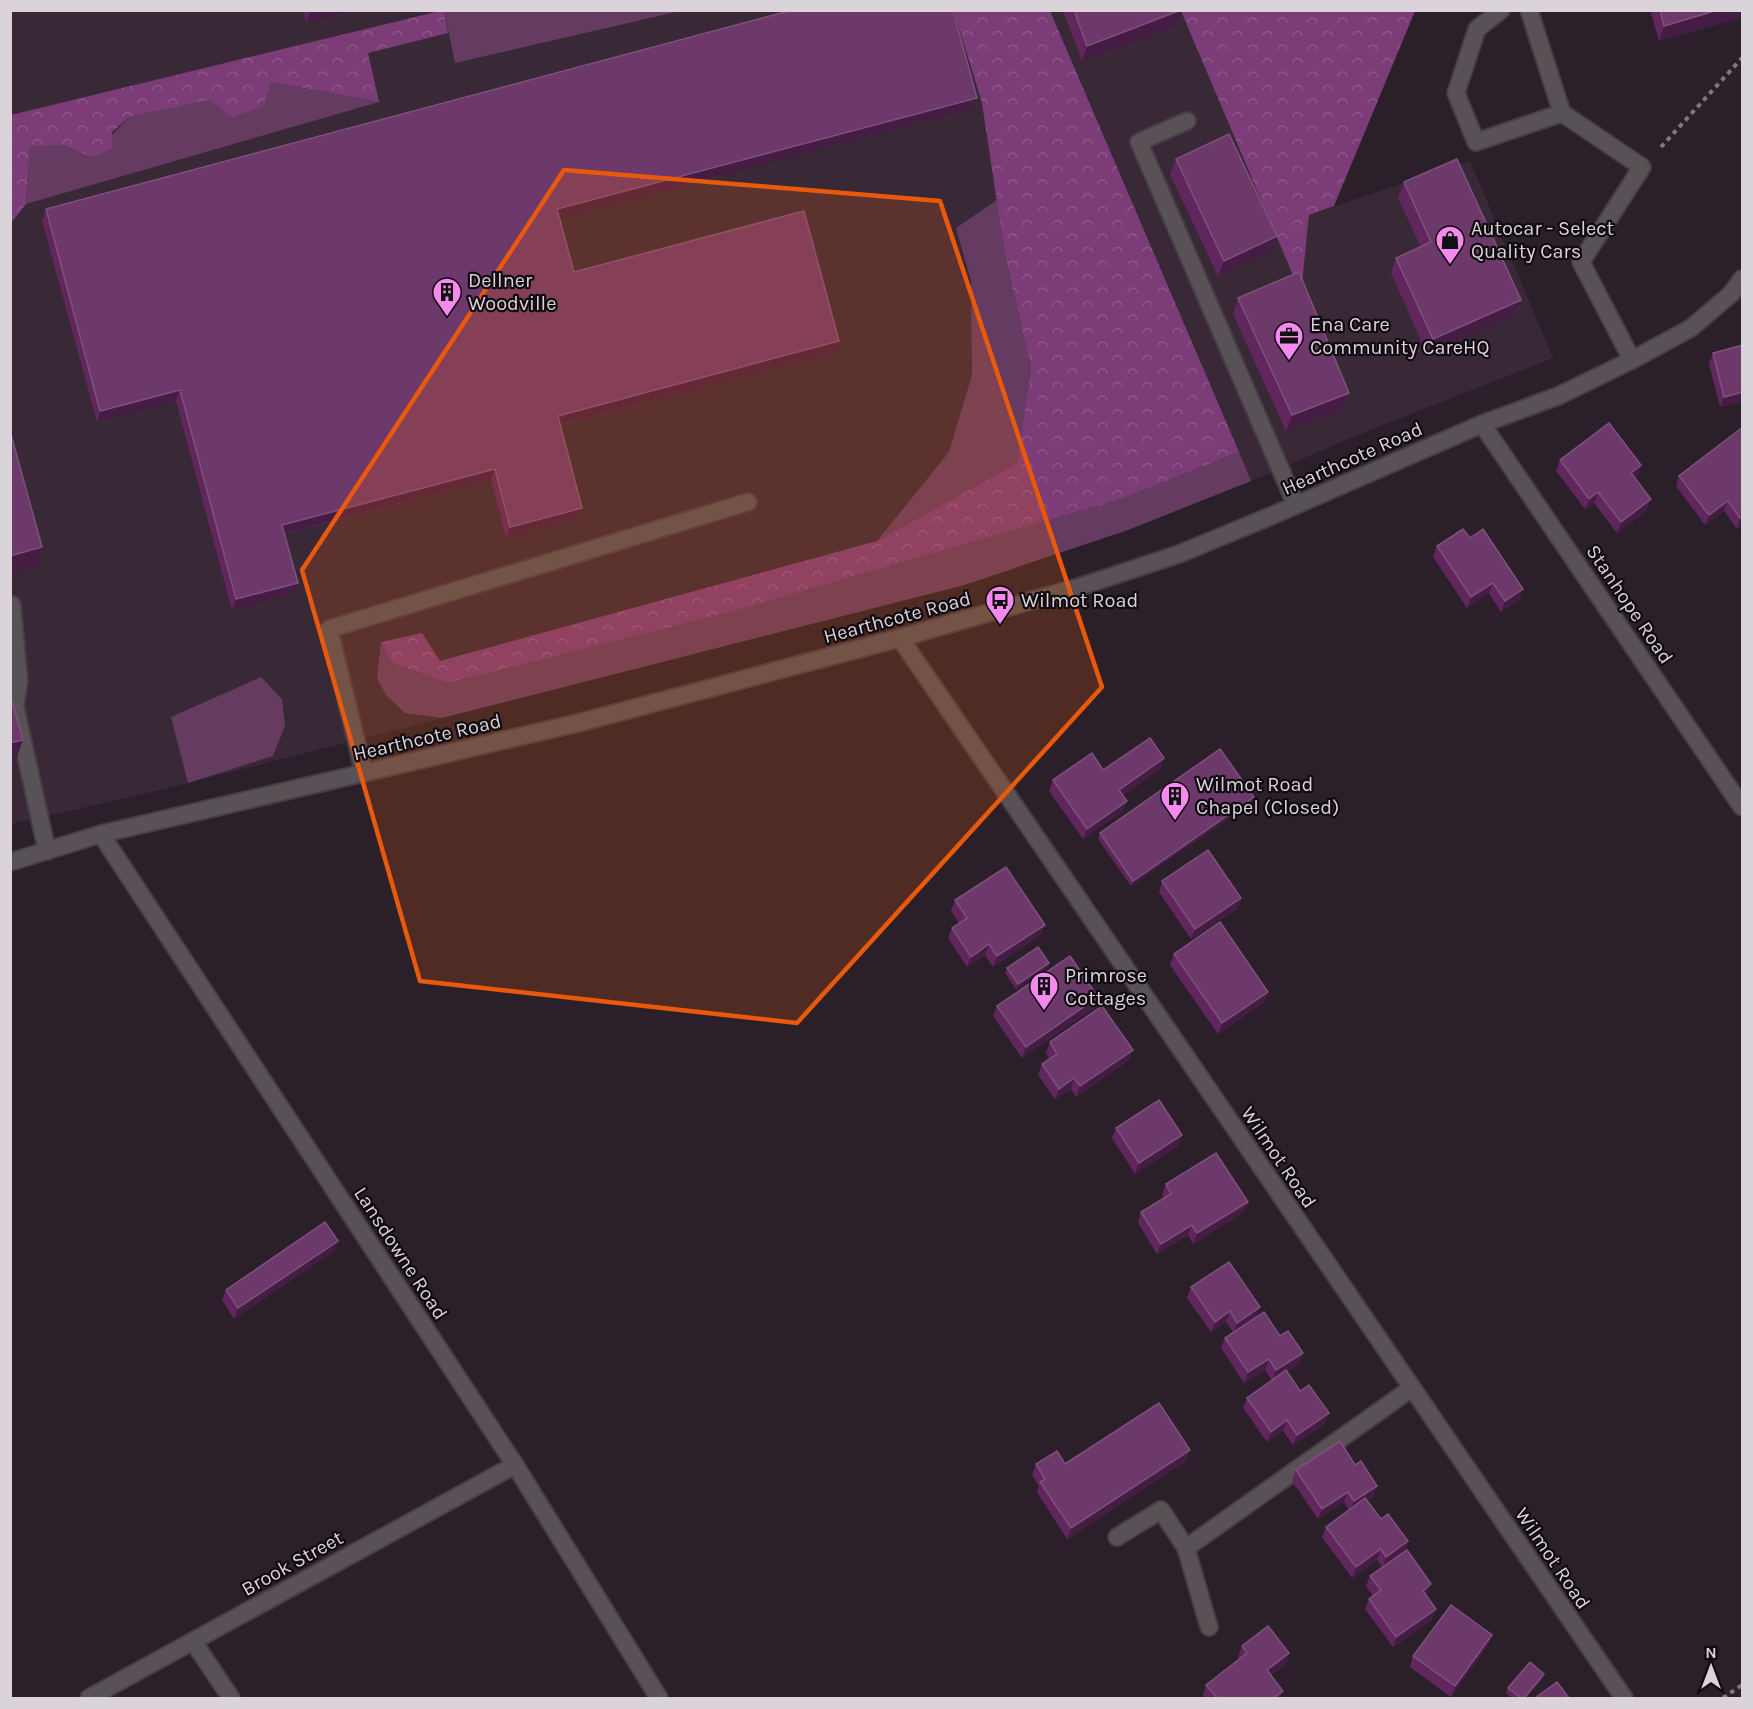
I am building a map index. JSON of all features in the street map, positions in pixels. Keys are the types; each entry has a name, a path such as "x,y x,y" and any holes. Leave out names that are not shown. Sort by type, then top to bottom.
{"street":[{"path":"1501,10 1477,29 1456,93 1476,142 1562,113"},
{"path":"1529,10 1562,113 1642,167 1581,262 1632,360"},
{"path":"1187,121 1139,142 1296,505"},
{"name":"Hearthcote Road","path":"10,862 101,834 579,723 1079,588 1179,554 1482,424 1558,396 1691,328 1731,294 1743,279"},
{"name":"Stanhope Road","path":"1482,424 1743,807"},
{"path":"364,773 329,629 748,502"},
{"path":"12,605 19,681 15,706 47,851"},
{"name":"Wilmot Road","path":"900,638 1624,1698"},
{"name":"Lansdowne Road","path":"101,834 515,1465 659,1698"},
{"path":"1186,1548 1412,1388"},
{"name":"Brook Street","path":"88,1698 515,1465"},
{"path":"1117,1537 1161,1510 1186,1548 1209,1628"},
{"path":"193,1641 231,1698"}],"path":[{"path":"1642,167 1743,58"},
{"path":"1723,1698 1743,1685"}],"highlighted area":[{"path":"564,170 940,201 1102,687 797,1023 420,981 302,570"}],"shaded area":[{"path":"444,10 679,10 680,11 455,63"},
{"path":"11,11 1181,11 1301,292 1309,215 1470,161 1553,358 1128,530 961,586 152,792 11,824"},
{"path":"271,82 379,102 26,204 30,145 63,145 91,157 129,117 211,100"},
{"path":"997,200 1005,255 1031,367 1017,463 877,541 949,452 972,375 971,281 956,228"},
{"path":"1239,452 1251,481 1128,530 961,586 442,718 405,713 386,695 377,678 381,642 392,663 447,683 1124,498"},
{"path":"261,677 282,699 285,726 273,756 188,783 171,717"}],"green space":[{"path":"444,11 448,33 368,53 379,102 271,82 263,106 232,117 211,100 129,117 112,132 112,149 91,157 63,145 30,146 26,204 11,223 11,115"},
{"path":"954,11 1050,11 1239,452 1124,498 729,612 447,683 392,663 381,642 422,633 440,661 877,541 1017,463 1031,367 1005,255 982,103"},
{"path":"1181,11 1415,11 1334,206 1309,215 1301,294"}],"building":[{"name":"Dellner Woodville","path":"792,10 953,10 977,98 557,209 574,272 804,211 839,341 558,416 582,508 510,527 495,469 282,525 298,583 236,599 180,390 100,411 46,209"},
{"path":"1074,10 1181,10 1087,46"},
{"path":"1660,10 1718,10 1664,26"},
{"path":"1229,134 1277,236 1224,261 1176,159"},
{"name":"Autocar - Select Quality Cars","path":"1457,159 1521,300 1433,339 1396,258 1431,242 1404,182"},
{"name":"Ena Care Community CareHQ","path":"1299,272 1349,393 1292,415 1238,298"},
{"path":"1743,345 1743,392 1724,397 1713,353"},
{"path":"1609,423 1641,465 1631,473 1651,499 1621,522 1598,492 1589,499 1560,460"},
{"path":"1743,427 1743,517 1740,518 1728,501 1709,515 1679,476"},
{"path":"10,431 42,547 10,556"},
{"path":"1463,529 1470,538 1483,529 1523,589 1505,601 1493,583 1471,597 1437,546"},
{"path":"10,694 23,740 10,743"},
{"path":"1150,738 1164,758 1119,790 1127,801 1087,829 1053,780 1092,753 1103,770"},
{"name":"Wilmot Road Chapel (Closed)","path":"1220,749 1254,797 1133,881 1100,833"},
{"path":"1208,850 1241,898 1195,929 1162,881"},
{"path":"1006,867 1045,925 997,956 989,944 971,957 952,928 967,918 955,900"},
{"path":"1220,922 1268,992 1222,1023 1174,954"},
{"path":"1038,947 1049,963 1018,984 1007,968"},
{"name":"Primrose Cottages","path":"1070,956 1098,997 1026,1047 997,1006"},
{"path":"1102,1006 1133,1050 1080,1086 1074,1078 1059,1089 1042,1064 1057,1054 1050,1042"},
{"path":"1159,1100 1182,1135 1139,1163 1116,1128"},
{"path":"1216,1153 1248,1202 1197,1233 1192,1225 1161,1244 1141,1212 1171,1194 1166,1184"},
{"path":"325,1222 338,1241 238,1308 226,1290"},
{"path":"1229,1262 1260,1307 1237,1323 1230,1311 1215,1322 1191,1287"},
{"path":"1264,1312 1280,1336 1288,1331 1303,1353 1276,1370 1269,1359 1248,1372 1225,1338"},
{"path":"1286,1370 1300,1391 1309,1385 1329,1413 1297,1435 1287,1420 1271,1432 1247,1398"},
{"path":"1159,1403 1190,1450 1071,1528 1040,1482 1045,1479 1036,1464 1057,1451 1065,1464"},
{"path":"1340,1441 1355,1465 1361,1461 1377,1486 1354,1501 1348,1492 1322,1509 1296,1470"},
{"path":"1365,1498 1381,1519 1388,1514 1408,1541 1386,1557 1381,1549 1356,1567 1326,1527"},
{"path":"1407,1550 1431,1584 1423,1591 1436,1609 1396,1637 1369,1599 1381,1590 1370,1576"},
{"path":"1451,1605 1492,1635 1455,1686 1413,1656"},
{"path":"1268,1626 1289,1653 1267,1670 1283,1691 1274,1698 1217,1698 1206,1685 1247,1653 1242,1646"},
{"path":"1530,1662 1544,1674 1524,1698 1521,1698 1508,1688"},
{"path":"1557,1682 1569,1698 1535,1698"}],"place":[{"name":"Autocar - Select Quality Cars","path":"1450,266"},
{"name":"Dellner Woodville","path":"447,318"},
{"name":"Ena Care Community CareHQ","path":"1289,362"},
{"name":"Wilmot Road","path":"1000,626"},
{"name":"Wilmot Road Chapel (Closed)","path":"1175,822"},
{"name":"Primrose Cottages","path":"1044,1012"}]}
